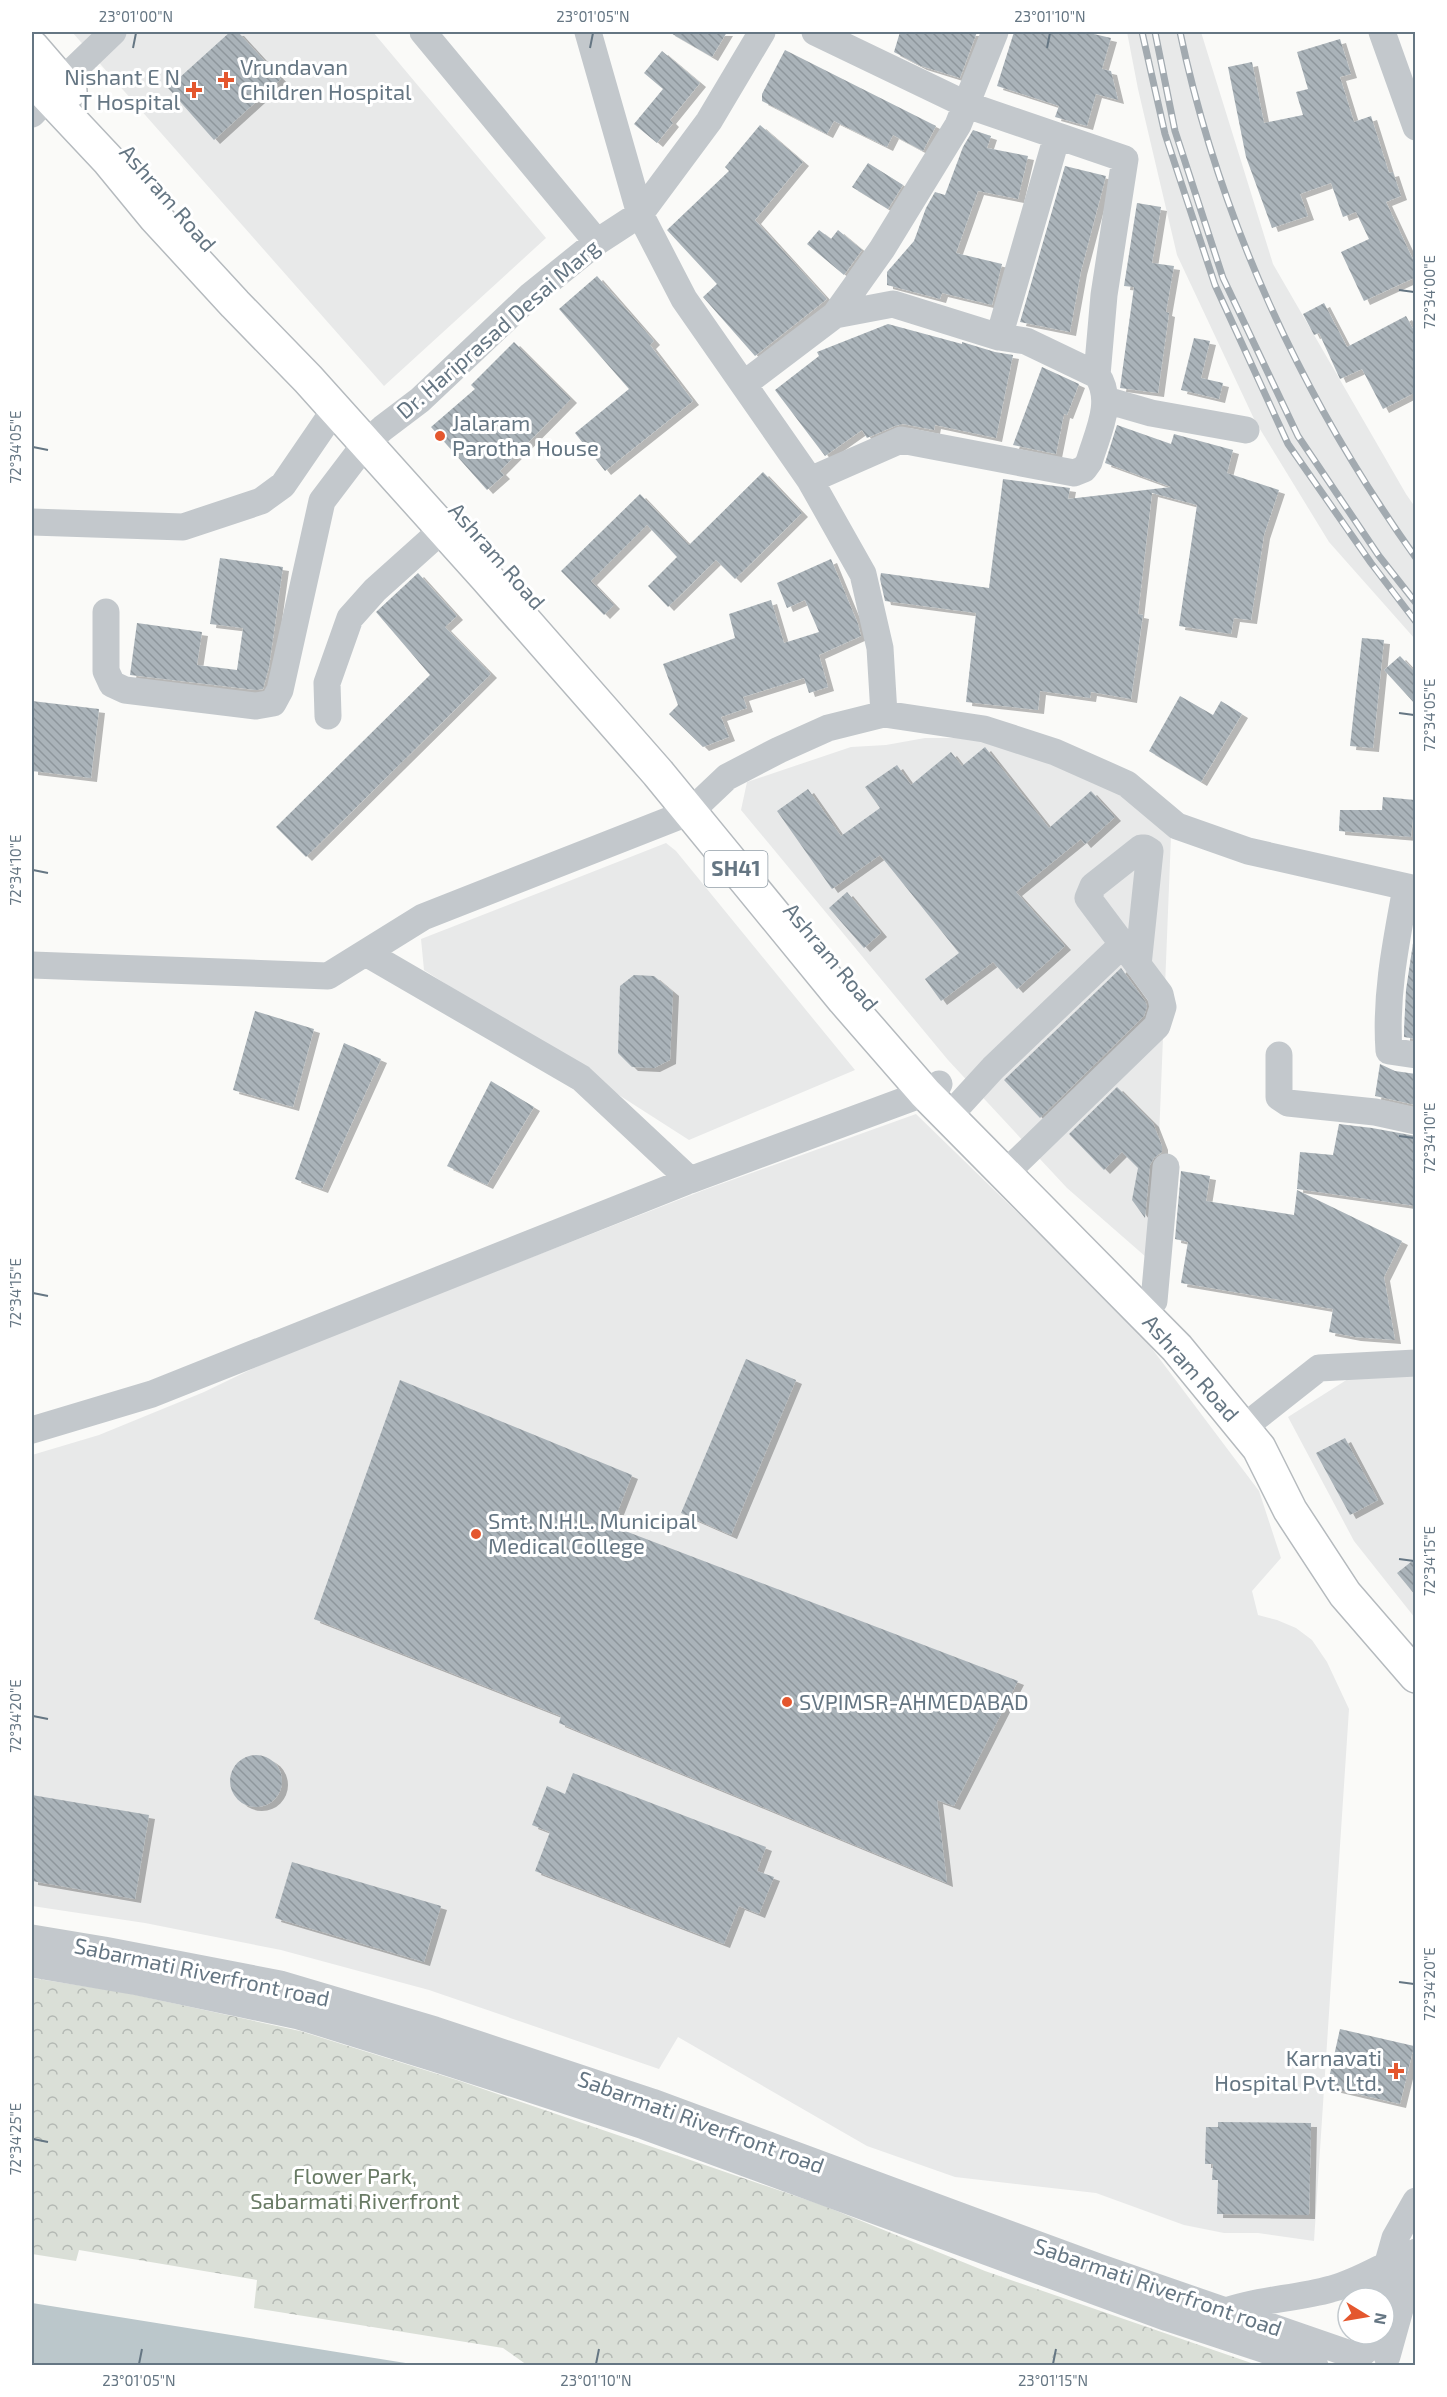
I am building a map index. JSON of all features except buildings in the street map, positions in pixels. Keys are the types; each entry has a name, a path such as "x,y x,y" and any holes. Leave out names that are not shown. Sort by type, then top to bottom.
{"main road":[{"name":"Ashram Road","path":"32,47 43,93 108,161 155,217 227,295 335,409 375,436 443,529 697,804"},
{"name":"Ashram Road","path":"43,93 122,146 375,436 604,678 794,940 941,1094 1246,1422 1271,1441 1360,1579 1416,1645"},
{"name":"Ashram Road","path":"941,1094 1017,1162 1190,1337 1246,1422 1290,1510 1344,1594 1416,1676"}],"street":[{"path":"43,93 113,32"},
{"path":"588,32 640,214 684,299 810,480 863,574 880,648 884,714"},
{"name":"Dr. Hariprasad Desai Marg","path":"106,612 106,671 112,684 125,690 256,706 273,703 280,690 322,501 375,436 420,400 530,296 597,242 640,214 710,121 762,32"},
{"path":"810,480 900,440 1074,473 1084,469 1089,462 1102,388 1104,295 1125,159 967,105 814,32"},
{"path":"744,384 835,315 882,249 958,125 995,32"},
{"path":"1382,32 1416,127"},
{"path":"437,36 597,242"},
{"path":"999,337 1057,136"},
{"path":"835,315 893,304 999,337 1026,341 1102,388 1151,414 1246,430"},
{"path":"32,522 183,526 261,501 283,485 335,409"},
{"path":"328,716 327,683 350,618 375,590 443,529"},
{"path":"32,965 328,976 423,917 697,804 727,777 828,728 884,714 984,729 1035,746 1126,784 1178,826 1248,851 1411,888 1393,956 1387,1018 1389,1051 1416,1055"},
{"path":"366,953 581,1078 690,1180"},
{"path":"32,1430 152,1394 690,1180 941,1094 993,1068 1130,955 1162,998 1162,1016 1156,1026 1017,1162"},
{"path":"1279,1055 1278,1097 1288,1103 1375,1112 1416,1121"},
{"path":"1154,1301 1166,1167"},
{"path":"1246,1422 1319,1368 1416,1362"},
{"name":"Sabarmati Riverfront road","path":"32,1938 280,1984 311,2006"},
{"name":"Sabarmati Riverfront road","path":"32,1964 138,1982 311,2006 451,2050 663,2106 1097,2279 1168,2318 1315,2366"},
{"path":"1415,2201 1416,2207"},
{"path":"1381,2286 1395,2238 1415,2201"},
{"path":"1370,2355 1416,2252"},
{"path":"1226,2312 1250,2303 1330,2290 1358,2280 1387,2265"},
{"name":"Sabarmati Riverfront road","path":"1097,2279 1226,2312 1370,2355"}],"shaded area":[{"path":"72,32 373,32 546,238 384,386"},
{"path":"1127,32 1201,32 1273,264 1415,507 1415,639 1329,542 1255,421 1177,255"},
{"path":"925,738 970,738 1096,778 1138,805 1171,836 1154,1264 1067,1188 948,1060 741,810 747,782 851,747 886,745"},
{"path":"666,843 676,851 855,1070 689,1140 424,970 421,939"},
{"path":"916,1114 1138,1330 1259,1491 1281,1558 1252,1591 1258,1615 1296,1628 1312,1640 1327,1662 1349,1709 1314,2241 1258,2233 1224,2233 1184,2225 1096,2193 955,2177 867,2146 678,2037 659,2069 429,1990 281,1950 145,1923 32,1906 32,1455 99,1435 204,1392 281,1355 704,1190"},
{"path":"1415,1376 1415,1618 1354,1541 1288,1417 1348,1379"},
{"path":"32,2303 418,2365 32,2365"}],"green space":[{"name":"Flower Park, Sabarmati Riverfront","path":"32,1978 122,1992 300,2031 457,2080 822,2205 985,2271 1257,2365 527,2365 503,2348 254,2308 257,2280 79,2250 76,2261 32,2254"}],"railway":[{"path":"1142,32 1165,134 1215,285 1288,444 1371,563 1416,622"},
{"path":"1155,32 1175,131 1223,278 1298,436 1379,556 1416,603"},
{"path":"1180,32 1197,102 1218,172 1242,240 1271,307 1302,372 1337,436 1375,498 1416,558"}],"place":[{"name":"Vrundavan Children Hospital","path":"226,80"},
{"name":"Nishant E N T Hospital","path":"194,90"},
{"name":"Jalaram Parotha House","path":"440,436"},
{"name":"Smt. N.H.L. Municipal Medical College","path":"476,1534"},
{"name":"SVPIMSR-AHMEDABAD","path":"787,1702"},
{"name":"Karnavati Hospital Pvt. Ltd.","path":"1396,2071"}]}
